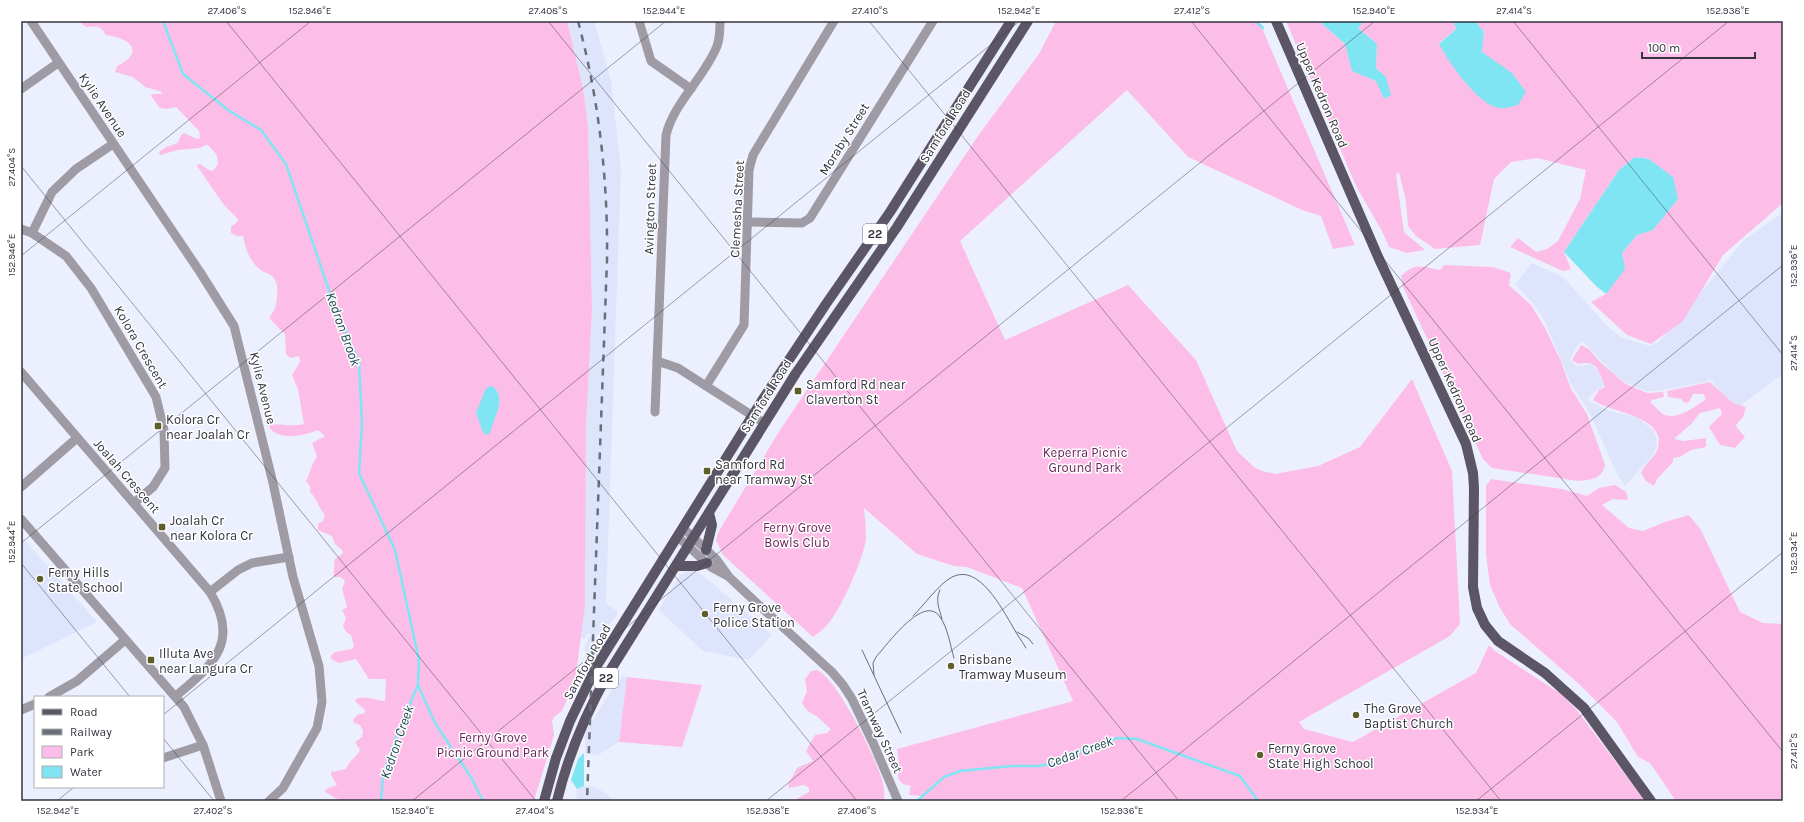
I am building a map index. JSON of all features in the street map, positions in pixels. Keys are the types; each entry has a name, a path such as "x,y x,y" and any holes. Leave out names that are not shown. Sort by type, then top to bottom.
{"main road":[{"name":"Samford Road","path":"544,801 556,758 578,702 596,668 753,415 826,304 890,212 1011,21"},
{"name":"Samford Road","path":"557,801 574,744 590,706 764,423 913,202 1028,21"},
{"name":"Upper Kedron Road","path":"1276,21 1379,259 1466,444 1473,473 1474,488 1473,587 1481,616 1498,641 1545,673 1584,708 1651,801"},
{"path":"706,550 712,525 709,513"},
{"path":"676,566 697,566 707,563"}],"street":[{"name":"Kylie Avenue","path":"31,21 200,272 234,326 273,483 293,577 319,666 322,702 317,728 283,788 269,801"},
{"path":"639,21 651,62 691,88"},
{"name":"Avington Street","path":"655,412 666,135 673,116 714,52 719,39 720,21"},
{"name":"Clemesha Street","path":"706,386 744,326 749,222 749,170 753,155 834,21"},
{"name":"Moraby Street","path":"749,222 802,223 810,218 932,21"},
{"path":"21,89 58,63"},
{"path":"32,233 52,192 76,170 113,144"},
{"name":"Kolora Crescent","path":"21,229 32,233 66,256 87,283 151,386 156,397 164,430 165,468 153,487 134,503"},
{"path":"657,361 673,366 764,423"},
{"name":"Joalah Crescent","path":"21,372 210,592 221,618 223,641 212,663 176,696"},
{"path":"21,487 77,438"},
{"path":"21,519 125,640 176,696 190,718 202,745 221,801"},
{"name":"Tramway Street","path":"680,532 707,563 730,576"},
{"name":"Tramway Street","path":"690,542 706,550 716,559 730,576 791,636 832,672 843,685 855,706 898,801"},
{"path":"210,592 238,570 252,563 289,556"},
{"path":"51,696 77,681 125,640"},
{"path":"21,710 34,707"},
{"path":"164,758 202,745"}],"shaded area":[{"path":"567,21 594,21 611,81 621,169 606,603 617,611 617,615 604,631 604,635 586,634 585,639 579,638 585,606 586,426 592,309 588,127 583,88"},
{"path":"1783,213 1783,375 1774,380 1736,409 1710,379 1705,382 1656,391 1646,391 1623,381 1612,372 1583,341 1576,347 1570,359 1576,366 1592,364 1598,371 1604,386 1588,397 1589,401 1609,411 1638,418 1653,430 1656,437 1657,446 1652,456 1625,486 1616,472 1591,416 1571,384 1544,319 1535,306 1515,284 1532,263 1563,277 1610,329 1623,338 1650,346 1659,342 1745,239"},
{"name":"Ferny Hills State School","path":"21,536 97,622 21,659"},
{"path":"688,571 698,572 772,635 749,660 703,651 659,610 679,576"},
{"path":"589,637 607,639 584,680 585,648"},
{"path":"623,676 627,677 619,742 598,755 585,754 585,733 616,683"},
{"path":"584,786 596,787 611,798 611,801 576,801 577,789"}],"green space":[{"name":"Ferny Grove Picnic Ground Park","path":"79,21 567,21 583,88 588,127 592,309 586,426 585,606 575,681 562,711 554,717 552,721 554,735 534,801 525,801 525,799 524,801 341,801 325,792 326,789 337,785 331,775 331,772 346,769 360,750 355,742 362,737 363,731 360,725 354,723 353,720 357,715 365,713 365,710 355,700 358,698 366,698 385,701 386,679 369,679 356,659 339,663 331,659 331,656 335,652 352,649 354,646 351,635 346,632 343,626 346,618 342,610 347,607 342,589 345,581 340,577 334,577 334,560 343,553 342,550 335,544 332,536 318,530 318,524 323,521 325,515 310,492 310,486 306,481 317,457 312,443 325,436 318,430 306,434 286,436 280,435 269,428 270,425 304,424 298,389 292,375 300,362 299,356 290,358 286,354 285,334 270,319 276,302 277,290 273,276 258,268 252,260 245,246 243,236 236,236 231,233 231,227 238,221 237,218 224,205 197,166 199,164 213,171 218,164 217,155 208,145 205,145 200,148 178,150 160,155 159,152 166,147 178,143 181,135 184,133 197,139 200,138 199,131 176,107 167,109 160,108 151,96 152,94 161,94 162,92 145,87 133,77 115,72 117,66 131,56 133,51 128,42 106,35 102,29 98,27 86,27"},
{"name":"Keperra Picnic Ground Park","path":"1056,21 1259,21 1355,245 1333,249 1321,216 1302,210 1188,157 1127,90 960,241 1005,340 1128,285 1196,360 1237,451 1254,467 1262,471 1275,474 1318,466 1360,447 1412,379 1452,471 1460,624 1450,636 1299,722 1304,729 1353,742 1476,673 1489,645 1495,651 1561,694 1576,709 1645,801 923,801 921,796 909,795 911,786 903,784 898,779 899,763 897,749 1073,701 1022,588 967,567 954,566 917,554 864,508 866,539 856,571 838,609 824,628 813,637 723,555 716,540 719,531 780,430 980,133 1039,54"},
{"path":"1286,21 1319,21 1345,44 1352,71 1376,81 1386,77 1376,68 1377,44 1358,28 1364,21 1453,21 1456,29 1439,43 1482,52 1484,32 1475,21 1783,21 1783,203 1723,255 1683,321 1651,344 1627,335 1591,302 1606,294 1622,253 1637,235 1653,230 1649,159 1635,157 1619,170 1564,252 1571,269 1563,271 1510,247 1518,238 1536,252 1547,249 1558,241 1580,199 1586,170 1537,158 1511,162 1494,179 1480,245 1435,249 1416,236 1408,226 1406,201 1399,172 1396,175 1404,232 1425,250 1407,253 1389,247 1382,231 1356,186"},
{"path":"1444,265 1493,267 1511,273 1509,285 1531,305 1545,328 1560,359 1571,389 1587,414 1605,465 1604,470 1599,476 1578,481 1492,468 1483,459 1403,287 1401,276 1411,269 1415,267 1424,267 1440,270"},
{"path":"1581,345 1589,349 1599,361 1624,383 1647,393 1663,392 1664,397 1652,400 1650,402 1665,415 1675,416 1681,414 1706,399 1703,394 1693,394 1689,402 1685,403 1681,399 1668,397 1667,391 1710,382 1733,403 1746,407 1743,417 1736,425 1745,437 1735,448 1720,445 1709,427 1722,414 1720,408 1700,413 1691,424 1674,439 1684,441 1706,438 1706,447 1691,450 1680,457 1673,458 1673,462 1657,479 1654,486 1646,481 1641,473 1657,452 1659,437 1654,429 1646,422 1593,400 1599,390 1605,387 1599,371 1593,365 1585,363 1578,364 1572,360"},
{"path":"1491,479 1562,489 1587,496 1599,488 1615,485 1626,492 1628,500 1613,499 1602,505 1629,528 1643,531 1665,522 1689,515 1701,530 1740,612 1763,623 1783,624 1783,801 1676,801 1650,763 1638,757 1617,722 1579,684 1510,624 1499,606 1490,585 1486,554 1486,486"},
{"path":"817,670 835,687 855,720 882,780 884,801 793,801 809,792 809,788 804,785 789,788 788,785 797,768 813,761 806,751 815,735 827,733 831,729 817,716 808,711 802,703 807,691 805,679 811,671"},
{"path":"627,677 702,685 682,747 619,742"}],"water":[{"path":"1319,21 1364,21 1358,28 1377,44 1376,68 1386,77 1391,95 1384,99 1376,81 1352,71 1345,44"},
{"path":"1453,21 1475,21 1484,32 1482,52 1512,73 1526,92 1518,105 1507,108 1492,106 1474,92 1465,82 1449,61 1439,44 1456,29"},
{"path":"1635,157 1649,159 1673,177 1678,199 1653,230 1637,235 1622,253 1625,269 1606,294 1596,286 1564,252 1619,170"},
{"path":"493,386 497,391 499,403 490,433 486,435 482,430 476,413 486,388"},
{"path":"584,753 584,786 577,789 571,780 578,759"}],"waterway":[{"name":"Kedron Brook","path":"163,21 183,74 228,110 261,130 286,164 333,302 359,363 362,423 359,473 395,550 419,660 418,685 399,729 383,775 381,801"},
{"path":"1256,21 1263,28"},
{"name":"Cedar Creek","path":"418,685 435,723 472,779 483,801"},
{"name":"Cedar Creek","path":"917,801 944,777 960,771 1012,766 1039,766 1059,762 1088,748 1118,738 1137,739 1240,776 1258,801"}],"tram line":[{"path":"913,616 947,580 962,574 971,576 980,582 996,600 1026,648"},
{"path":"940,590 938,601 942,619"},
{"path":"874,675 873,663 876,657 906,624 925,611 933,611 943,621 954,658"},
{"path":"1017,632 1028,638 1033,644"},
{"path":"862,650 901,733"}],"railway":[{"path":"578,21 592,80 597,110 604,170 607,230 587,801"}],"place":[{"name":"Samford Rd near Claverton St","path":"798,391"},
{"name":"Kolora Cr near Joalah Cr","path":"158,426"},
{"name":"Samford Rd near Tramway St","path":"707,471"},
{"name":"Joalah Cr near Kolora Cr","path":"162,527"},
{"name":"Ferny Hills State School","path":"40,579"},
{"name":"Ferny Grove Police Station","path":"705,614"},
{"name":"Illuta Ave near Langura Cr","path":"151,660"},
{"name":"Brisbane Tramway Museum","path":"951,666"},
{"name":"The Grove Baptist Church","path":"1356,715"},
{"name":"Ferny Grove State High School","path":"1260,755"}],"park label":[{"name":"Ferny Grove Bowls Club","path":"797,534"}],"water label":[{"name":"Kedron Creek","path":"397,742"}]}
